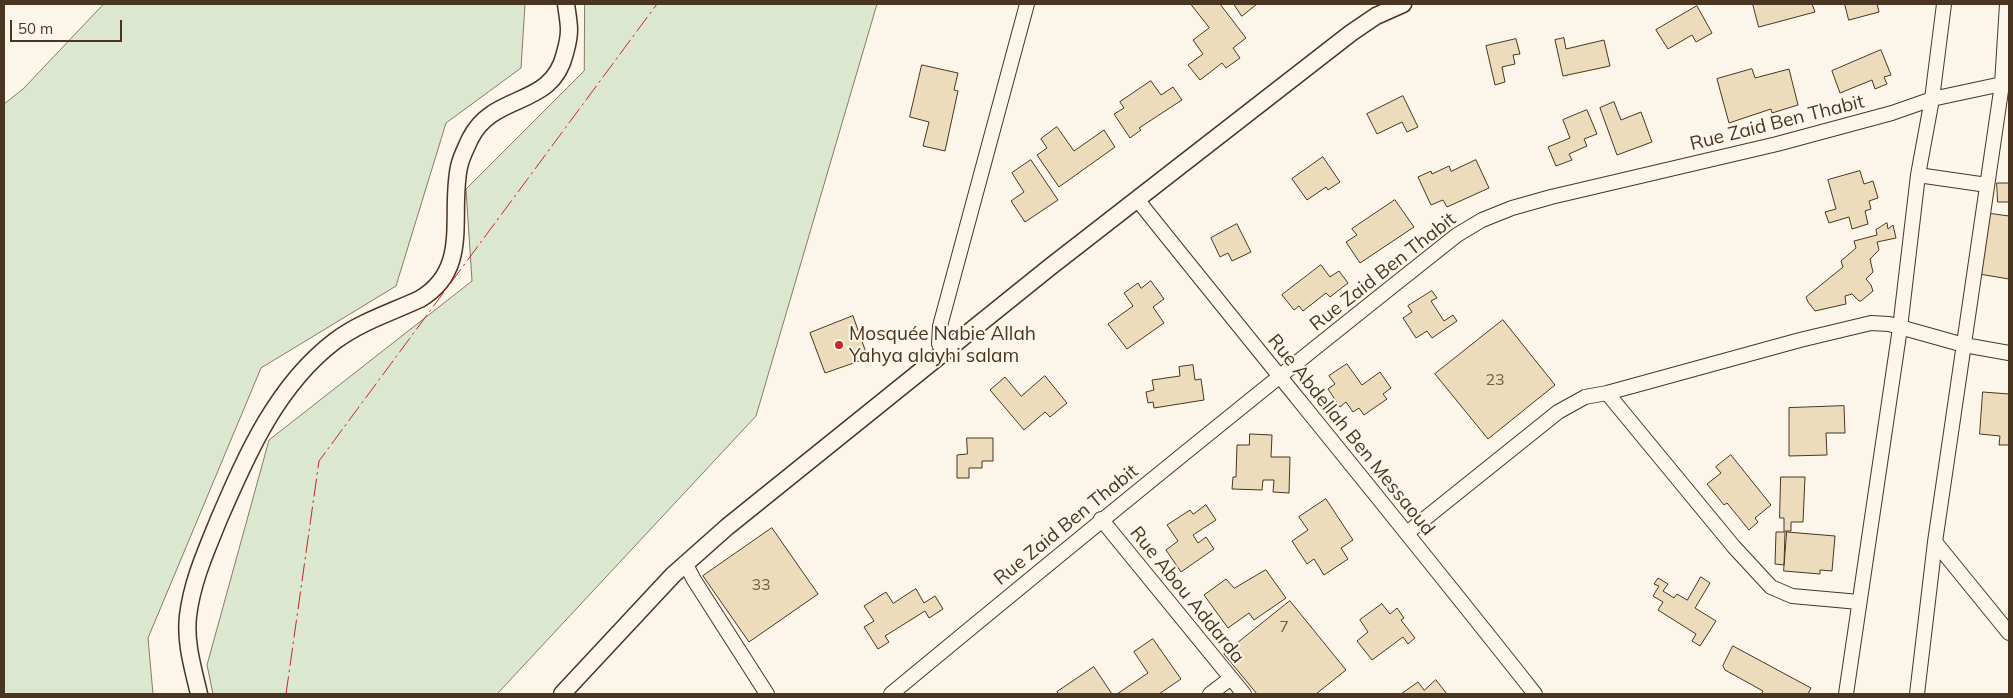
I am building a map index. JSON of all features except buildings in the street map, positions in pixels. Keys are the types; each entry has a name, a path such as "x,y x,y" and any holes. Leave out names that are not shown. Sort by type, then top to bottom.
{"street":[{"path":"200,694 189,648 188,617 190,601 199,567 254,441 282,396 299,375 336,341 357,328 430,294 443,280 453,255 456,191 461,158 473,134 485,119 507,104 544,88 557,76 564,58 569,31 566,4"},
{"path":"944,354 939,344 940,326 1027,4"},
{"path":"562,694 686,563 727,527 1050,267 1357,29 1376,16 1403,4"},
{"path":"1846,694 1900,328 1918,175 1932,99 1944,4"},
{"path":"1917,694 1935,542 2002,84 2007,4"},
{"name":"Rue Zaid Ben Thabit","path":"891,694 1101,519 1278,376 1457,235 1482,220 1512,208 1551,197 1777,144 1892,113 1932,99 2002,84"},
{"path":"1918,175 1987,184"},
{"name":"Rue Abdellah Ben Messaoud","path":"1139,198 1140,202 1278,376 1407,533 1535,694"},
{"path":"1407,533 1558,412 1585,397 1607,393 1859,325 1879,322 1964,346 2009,353"},
{"path":"1607,393 1734,547 1771,587 1792,596 1859,602"},
{"name":"Rue Abou Addarda","path":"1101,519 1244,694"},
{"path":"1935,542 2009,633"},
{"path":"686,563 694,580 766,694"},
{"path":"1210,694 1231,678"}],"green space":[{"path":"104,4 525,4 521,68 446,123 396,286 261,368 148,638 153,694 4,694 4,104 23,89"},
{"path":"585,4 877,4 756,416 497,694 213,694 207,665 269,440 472,281 466,189 584,71"}],"power":[{"path":"286,694 319,461 657,4"}],"place":[{"name":"Mosquée Nabie Allah Yahya alayhi salam","path":"839,345"}]}
